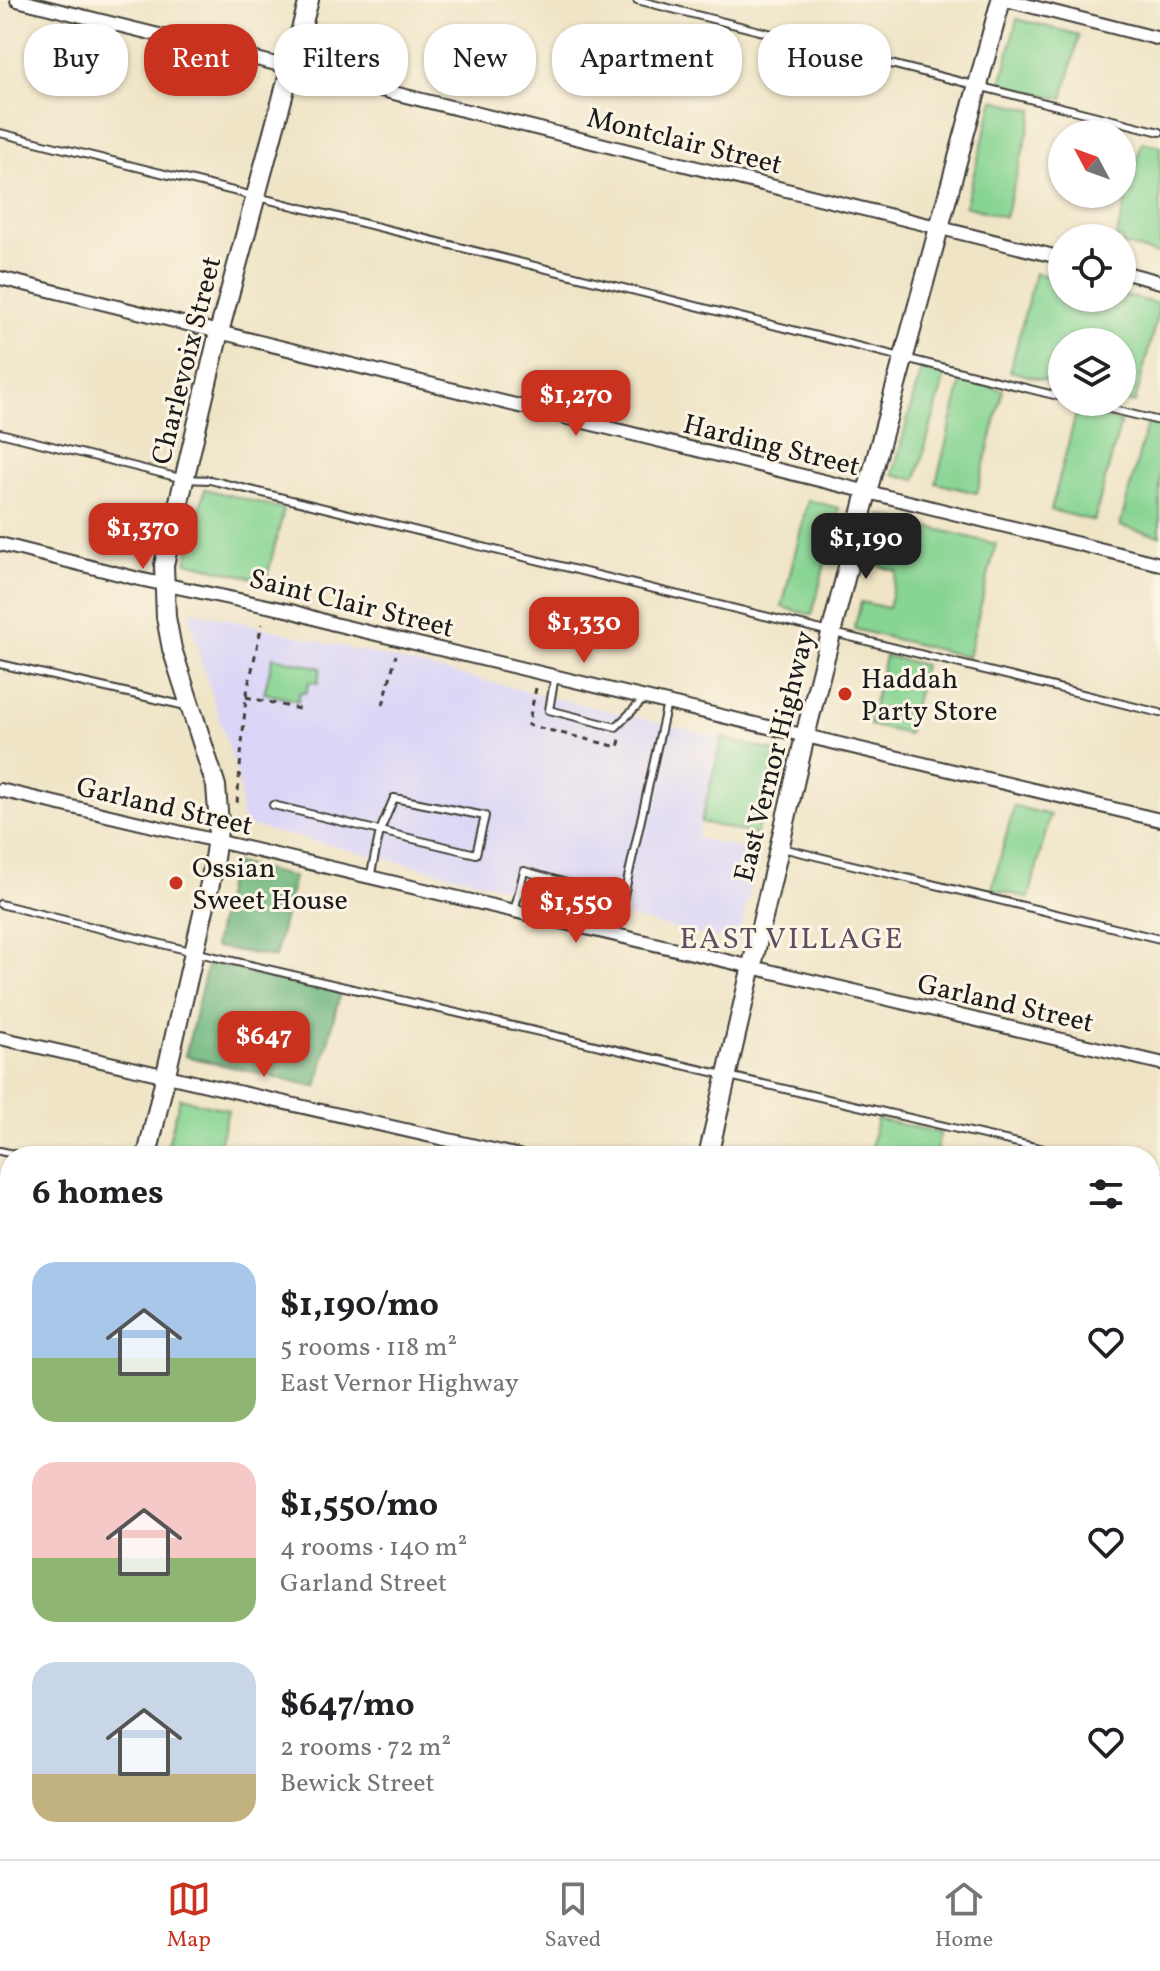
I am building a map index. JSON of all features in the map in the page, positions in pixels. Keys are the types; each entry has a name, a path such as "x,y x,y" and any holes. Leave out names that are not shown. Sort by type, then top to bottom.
{"street":[{"name":"Montclair Street","path":"17,0 274,63"},
{"name":"Charlevoix Street","path":"302,24 309,0"},
{"name":"East Vernor Highway","path":"710,1146 805,736 867,492 1004,0"},
{"path":"1004,0 1160,39"},
{"name":"Charlevoix Street","path":"149,1146 194,952 219,824 216,786 172,649 164,565 219,332 282,96"},
{"name":"Montclair Street","path":"407,96 1048,255"},
{"path":"1136,276 1160,282"},
{"name":"Harding Street","path":"0,278 1160,564"},
{"name":"Saint Clair Street","path":"0,544 1160,820"},
{"name":"Garland Street","path":"0,790 1160,1063"},
{"path":"0,1038 475,1146"}],"lane":[{"path":"637,0 1160,132"},
{"path":"0,133 1048,394"},
{"path":"1136,415 1160,421"},
{"path":"0,433 184,479 210,480 1160,713"},
{"path":"0,664 190,707"},
{"path":"555,676 549,710 616,727 645,698"},
{"path":"615,936 667,703"},
{"path":"273,805 380,831 476,854 485,816 394,798 380,831 370,878"},
{"path":"779,847 1160,939"},
{"path":"514,912 524,871 581,887"},
{"path":"0,904 194,952 1032,1146"}],"path":[{"path":"237,803 246,697 262,624"},
{"path":"383,705 396,655"},
{"path":"246,697 299,709"}],"shaded area":[{"path":"189,610 722,738 697,838 758,852 738,944 242,824 240,788 201,661"}],"green space":[{"path":"1017,19 1079,35 1063,99 1001,84"},
{"path":"994,100 1034,110 1005,217 965,206"},
{"path":"1142,142 1160,146 1160,255 1136,248 1136,224 1120,224 1124,208 1136,208 1136,164"},
{"path":"1035,273 1048,276 1048,312 1136,312 1136,298 1160,304 1136,399 1136,328 1048,328 1048,381 1010,371"},
{"path":"921,369 945,376 916,480 893,474"},
{"path":"962,379 1003,390 977,493 936,483"},
{"path":"1075,416 1099,416 1121,422 1094,521 1051,510"},
{"path":"1147,424 1160,427 1160,536 1120,526"},
{"path":"205,489 284,509 266,581 186,562"},
{"path":"808,500 839,508 812,615 782,607"},
{"path":"881,515 996,544 968,657 854,629 861,602 888,608 897,571 869,563"},
{"path":"885,656 924,665 908,734 869,725"},
{"path":"273,657 321,668 318,683 309,682 306,693 300,692 298,701 264,693"},
{"path":"722,738 777,752 756,835 701,822"},
{"path":"1014,806 1050,815 1029,898 992,889"},
{"path":"231,862 294,877 275,957 214,947"},
{"path":"208,962 340,993 317,1087 185,1056"},
{"path":"180,1098 228,1110 219,1146 168,1146"},
{"path":"877,1119 940,1133 937,1146 871,1146"}],"place":[{"name":"Haddah Party Store","path":"845,694"},
{"name":"Ossian Sweet House","path":"176,883"}],"district":[{"name":"EAST VILLAGE","path":"792,938"}]}
